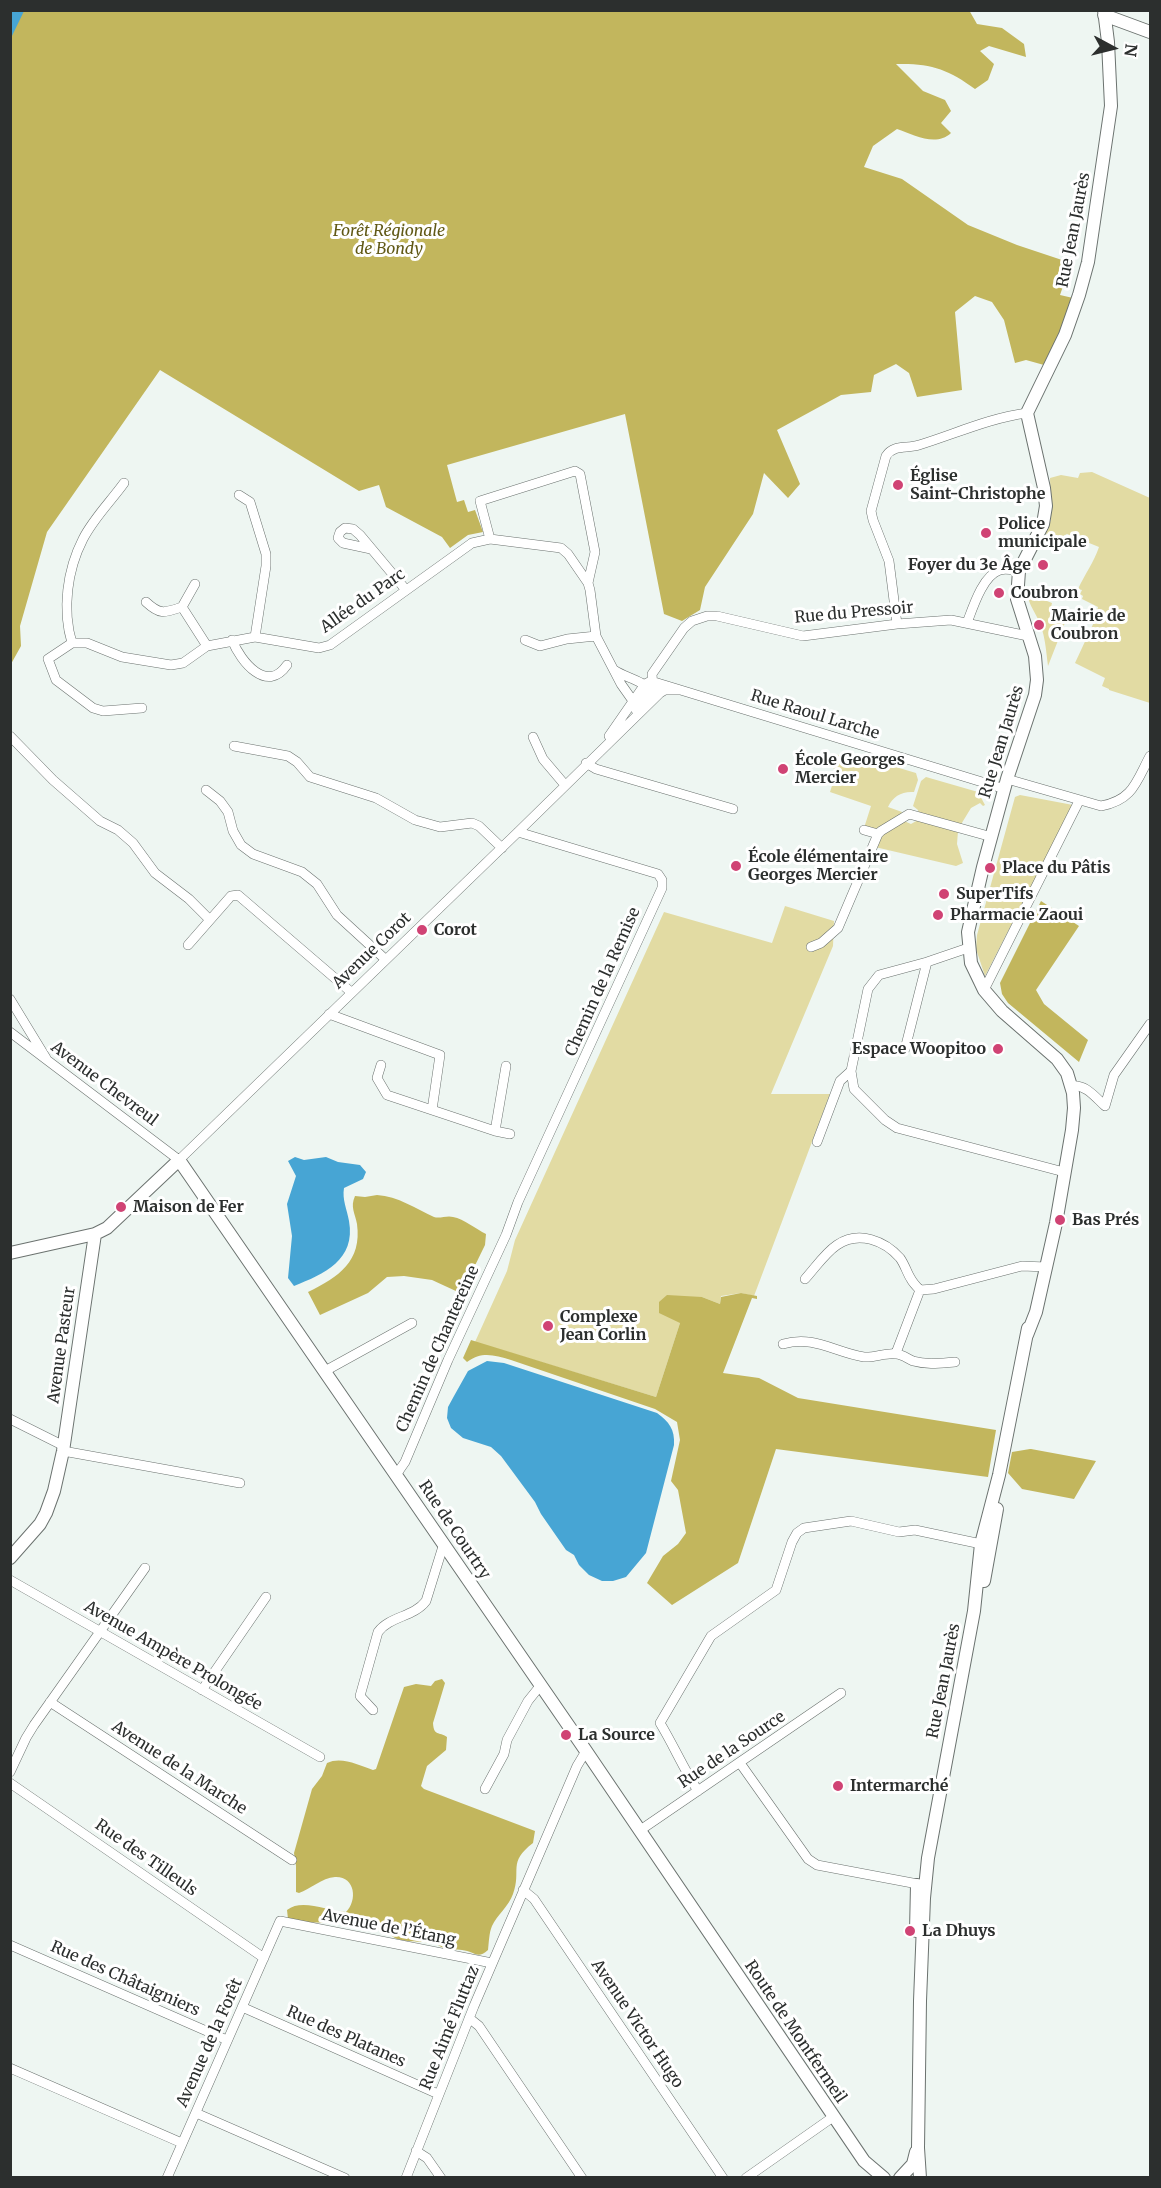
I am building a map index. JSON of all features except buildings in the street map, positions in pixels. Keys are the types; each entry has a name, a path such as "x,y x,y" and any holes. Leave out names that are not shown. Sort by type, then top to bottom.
{"street":[{"path":"1103,12 1150,32"},
{"name":"Rue Jean Jaurès","path":"920,2178 918,2148 920,1952 915,1912 921,1885 926,1828 946,1758 999,1475 1027,1335 1057,1208 1074,1108 1067,1073 1057,1059 1002,1011 984,990 974,970 968,948 968,932 971,912 1006,784 1035,695 1037,681 1035,656 1017,599 1019,571 1043,524 1046,506 1027,413 1065,335 1088,262 1111,106 1110,69 1103,12"},
{"path":"897,624 889,561 871,511 886,456 890,450 916,446 1005,416 1027,413"},
{"path":"490,539 480,501 575,471 580,474 595,552 588,583"},
{"path":"124,483 83,538 71,568 66,610 67,626 72,643 48,659 56,680 93,708 103,711 142,708"},
{"path":"239,495 250,502 266,554 255,637"},
{"name":"Allée du Parc","path":"72,643 87,644 122,657 171,665 183,663 207,646 255,637 319,648 330,645 472,543 490,539 561,548 568,554 591,590 596,636 621,684 633,701"},
{"path":"371,549 406,590"},
{"path":"967,623 976,597 992,574 1003,569 1019,571"},
{"path":"146,602 156,611 164,613 182,607 195,584"},
{"path":"182,607 207,646"},
{"name":"Rue du Pressoir","path":"648,682 684,628 692,621 707,616 717,616 803,636 897,624 951,620 1028,636"},
{"path":"525,640 540,646 567,639 596,636"},
{"path":"232,640 238,655 262,676 273,678 280,675 287,665"},
{"path":"614,670 625,677 648,682 660,693 665,690 680,690"},
{"path":"633,720 635,710 650,691 648,682"},
{"name":"Rue Raoul Larche","path":"648,682 1006,784 1101,806 1116,803 1126,796 1150,756"},
{"name":"Avenue Corot","path":"586,764 615,729 648,682"},
{"name":"Avenue Corot","path":"179,1160 660,693"},
{"path":"10,736 53,780 100,821 118,830 133,843 155,873 189,898 210,920"},
{"path":"533,737 543,759 565,785"},
{"path":"234,746 288,756 297,762 310,777 376,798 415,820 440,827 472,823 479,826 502,848"},
{"path":"586,764 596,769 733,809"},
{"path":"206,790 224,807 241,845 253,854 302,872 317,884 337,915 385,959"},
{"path":"984,990 1079,801"},
{"path":"811,947 821,943 838,928 878,834 909,814 992,837"},
{"path":"864,830 878,834"},
{"name":"Chemin de la Remise","path":"506,1235 518,1202 662,888 662,880 658,874 518,832"},
{"path":"188,945 231,896 238,895 351,992"},
{"path":"968,948 879,975 868,989 851,1071 854,1089 885,1120 897,1128 1064,1172"},
{"path":"904,1049 927,962"},
{"path":"10,999 49,1062"},
{"path":"329,1014 440,1056 432,1110"},
{"path":"1071,1086 1078,1085 1086,1088 1106,1107 1114,1075 1150,1024"},
{"path":"19,1038 27,1035 29,1029"},
{"name":"Avenue Chevreul","path":"10,1032 179,1160"},
{"path":"381,1065 377,1078 387,1095 510,1134"},
{"path":"495,1131 506,1066"},
{"path":"817,1142 840,1081 851,1071"},
{"path":"12,1249 95,1234 113,1223 179,1160"},
{"name":"Rue de Courtry","path":"179,1160 586,1750 700,1921"},
{"name":"Avenue Pasteur","path":"10,1558 40,1524 46,1513 63,1448 95,1234"},
{"name":"Chemin de Chantereine","path":"396,1474 405,1462 506,1235"},
{"path":"805,1279 837,1245 850,1239 866,1238 880,1241 893,1250 903,1261 911,1279 920,1290"},
{"path":"920,1290 934,1289 1022,1266 1042,1267"},
{"path":"896,1353 920,1290"},
{"path":"326,1371 412,1323"},
{"path":"783,1344 797,1340 811,1341 864,1357 880,1357 896,1353 930,1364 955,1362"},
{"path":"10,1419 63,1448 240,1483"},
{"path":"698,1791 680,1763 679,1754 660,1723 711,1636 776,1590 797,1533 804,1528 851,1521 899,1532 915,1530 986,1545"},
{"path":"373,1710 360,1696 378,1632 383,1625 420,1609 426,1601 444,1543"},
{"path":"10,1772 26,1738 146,1568"},
{"name":"Avenue Ampère Prolongée","path":"10,1580 320,1757"},
{"path":"202,1690 267,1597"},
{"path":"485,1789 504,1754 512,1730 528,1701 540,1686"},
{"name":"Rue de la Source","path":"639,1831 842,1693"},
{"name":"Avenue de la Marche","path":"51,1702 292,1860"},
{"name":"Rue Aimé Fluttaz","path":"406,2178 492,1963 586,1750"},
{"path":"740,1763 808,1859 816,1864 921,1885"},
{"name":"Rue des Tilleuls","path":"10,1783 264,1958"},
{"name":"Avenue Victor Hugo","path":"524,1890 534,1899 723,2178"},
{"name":"Avenue de la Forêt","path":"167,2178 280,1921"},
{"name":"Avenue de l’Étang","path":"280,1921 492,1963"},
{"name":"Route de Montfermeil","path":"700,1921 864,2161 884,2178"},
{"name":"Rue des Châtaigniers","path":"10,1945 227,2040"},
{"name":"Rue des Platanes","path":"242,2007 438,2094"},
{"path":"469,2018 479,2026 582,2178"},
{"path":"10,2068 182,2143"},
{"path":"196,2113 345,2178"},
{"path":"746,2178 833,2117"},
{"path":"900,2178 912,2164 918,2148"},
{"path":"416,2151 427,2158 441,2178"},
{"name":"Route de Montfermeil","path":"864,2161 869,2178"}],"shaded area":[{"path":"1092,472 1150,498 1150,703 1109,690 1102,686 1105,678 1075,663 1095,620 1098,607 1082,599 1083,596 1080,594 1082,590 1078,589 1099,547 1067,534 1057,539 1045,533 1051,520 1050,478 1061,475 1078,478 1080,473"},
{"path":"1027,593 1052,603 1051,607 1068,615 1048,666 1042,630"},
{"path":"845,752 916,773 918,780 914,792 898,795 888,807 902,812 901,816 878,831 864,828 871,806 830,792 837,770 831,767 835,754 841,756"},
{"path":"926,777 978,792 985,805 980,803 971,808 960,826 919,814 913,806 921,781"},
{"path":"1020,795 1073,805 985,976 976,949 977,935 1015,797"},
{"path":"918,820 958,831 957,844 963,863 956,866 875,847 880,835 904,821 911,824"},
{"path":"785,906 834,921 833,946 771,1094 830,1094 754,1296 741,1293 721,1296 720,1304 702,1297 680,1323 656,1397 475,1342 507,1271 515,1240 664,912 772,943"}],"green space":[{"name":"Forêt Régionale de Bondy","path":"969,10 977,24 1002,28 1024,44 1026,57 989,46 980,51 994,64 988,80 975,89 947,72 929,66 896,64 923,91 945,100 951,111 941,123 951,133 939,139 932,139 918,137 897,129 873,146 864,167 902,179 968,225 1017,245 1071,263 1060,295 1073,298 1057,342 1044,365 1026,360 1015,363 1004,320 992,302 975,296 955,312 962,390 917,397 909,373 896,364 874,375 871,392 841,395 777,430 800,484 788,498 764,473 753,514 705,587 700,610 682,621 664,614 625,414 447,465 457,502 464,500 468,512 475,510 483,532 468,535 450,548 442,537 386,507 379,485 359,491 160,370 47,532 20,626 21,646 11,664 11,11"},
{"path":"1041,901 1079,926 1036,990 1044,1004 1088,1040 1079,1062 1008,1003 1002,994 1000,983"},
{"path":"377,1195 400,1200 434,1217 451,1217 461,1220 486,1234 485,1245 464,1288 458,1292 432,1280 404,1276 387,1277 368,1293 320,1315 308,1292 338,1274 352,1258 358,1237 353,1207 355,1196"},
{"path":"741,1293 757,1296 757,1299 752,1298 723,1373 759,1378 798,1398 996,1430 988,1477 776,1449 738,1563 672,1605 647,1583 663,1556 678,1544 686,1533 678,1490 671,1481 680,1440 677,1422 655,1409 511,1360 488,1355 478,1356 467,1362 463,1358 471,1340 656,1397 680,1323 659,1313 659,1302 667,1295 702,1297 720,1304 721,1297"},
{"path":"1030,1449 1096,1461 1074,1499 1022,1489 1008,1473 1012,1452"},
{"path":"442,1679 445,1683 433,1723 436,1732 447,1737 446,1750 427,1766 421,1786 535,1831 533,1843 520,1856 511,1898 492,1926 488,1950 478,1955 446,1949 435,1943 398,1939 383,1929 288,1919 287,1910 300,1905 346,1912 352,1901 350,1884 342,1878 330,1878 299,1893 296,1892 294,1853 312,1789 322,1776 327,1763 338,1760 376,1769 404,1687 416,1684 431,1686 435,1681"}],"water":[{"path":"10,11 24,11 11,38"},
{"path":"295,1157 304,1160 326,1157 338,1162 360,1165 366,1172 363,1179 344,1188 350,1234 343,1256 326,1270 294,1286 288,1278 292,1236 287,1204 296,1176 288,1161"},
{"path":"487,1361 504,1363 657,1413 670,1426 674,1445 646,1553 626,1577 613,1581 602,1581 589,1575 579,1565 574,1555 566,1550 535,1502 501,1456 491,1447 463,1438 451,1428 447,1418 448,1407 468,1371"}],"place":[{"name":"Église Saint-Christophe","path":"898,485"},
{"name":"Police municipale","path":"986,533"},
{"name":"Foyer du 3e Âge","path":"1043,565"},
{"name":"Coubron","path":"999,593"},
{"name":"Mairie de Coubron","path":"1039,625"},
{"name":"École Georges Mercier","path":"783,769"},
{"name":"École élémentaire Georges Mercier","path":"736,866"},
{"name":"Place du Pâtis","path":"990,868"},
{"name":"SuperTifs","path":"944,894"},
{"name":"Pharmacie Zaoui","path":"938,915"},
{"name":"Corot","path":"422,930"},
{"name":"Espace Woopitoo","path":"998,1049"},
{"name":"Maison de Fer","path":"121,1207"},
{"name":"Bas Prés","path":"1060,1220"},
{"name":"Complexe Jean Corlin","path":"548,1326"},
{"name":"La Source","path":"566,1735"},
{"name":"Intermarché","path":"838,1786"},
{"name":"La Dhuys","path":"910,1931"}]}
